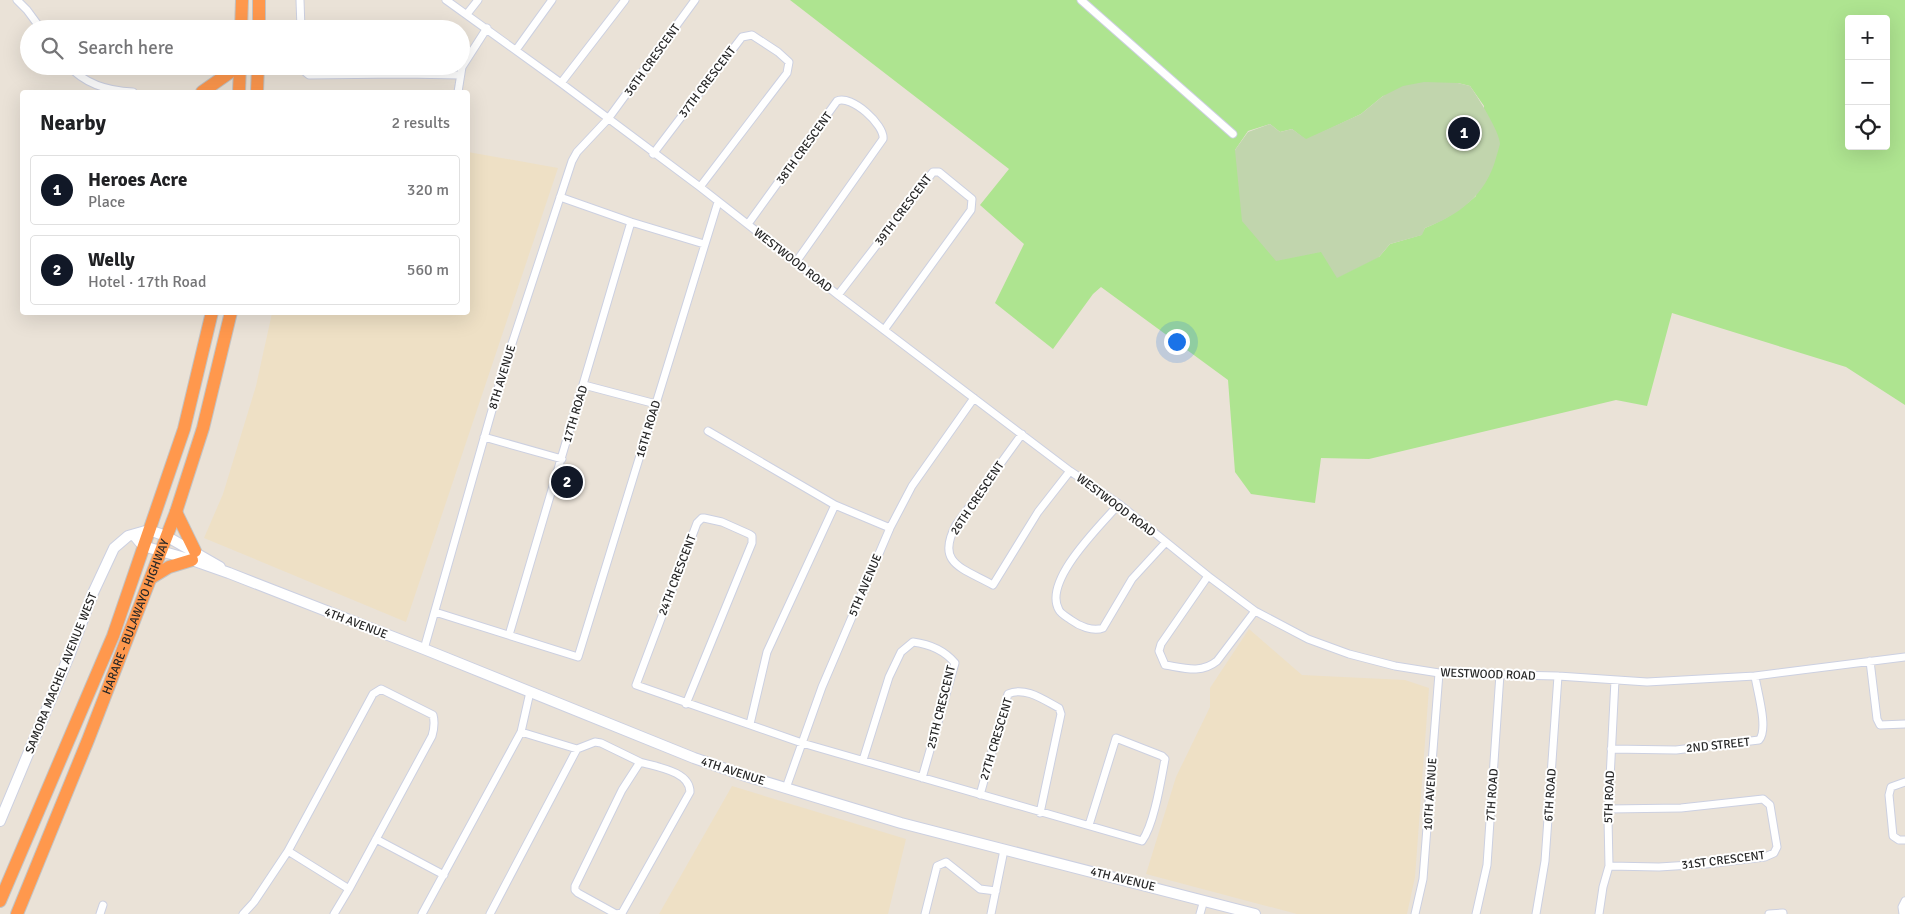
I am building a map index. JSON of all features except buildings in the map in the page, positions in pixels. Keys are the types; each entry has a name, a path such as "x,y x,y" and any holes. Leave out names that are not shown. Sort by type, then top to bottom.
{"highway":[{"path":"241,20 242,0"},
{"path":"258,20 259,0"},
{"path":"205,90 225,75"},
{"path":"239,90 240,75"},
{"path":"257,90 258,75"},
{"name":"HARARE - BULAWAYO HIGHWAY","path":"0,901 113,636 184,429 211,315"},
{"name":"HARARE - BULAWAYO HIGHWAY","path":"18,914 92,731 176,512 203,428 230,315"},
{"path":"151,578 193,556 176,512"}],"street":[{"path":"17,0 34,20"},
{"path":"300,0 301,20"},
{"name":"WESTWOOD ROAD","path":"446,0 562,83 653,154 700,187 838,295 1070,471 1119,504 1208,576 1255,611 1308,639 1349,654 1395,666 1439,673 1558,676 1647,682 1755,676 1905,657"},
{"path":"468,14 478,0"},
{"path":"516,50 552,0"},
{"path":"562,83 625,0"},
{"name":"36TH CRESCENT","path":"608,119 695,0"},
{"path":"1081,0 1233,134"},
{"path":"470,55 487,28"},
{"name":"37TH CRESCENT","path":"653,154 742,37 752,35 778,52 788,62 788,73 700,187"},
{"path":"79,75 101,87 120,90"},
{"path":"308,75 352,75"},
{"path":"458,90 460,75"},
{"name":"38TH CRESCENT","path":"748,224 837,102 842,99 847,100 862,109 880,127 884,133 883,139 796,262"},
{"name":"8TH AVENUE","path":"424,649 504,368 574,156 608,119"},
{"name":"39TH CRESCENT","path":"838,295 932,172 939,172 972,199 970,210 884,330"},
{"path":"560,197 631,222 704,244"},
{"name":"16TH ROAD","path":"509,635 578,657 718,202"},
{"name":"17TH ROAD","path":"509,635 631,222"},
{"path":"584,385 656,404"},
{"name":"5TH AVENUE","path":"786,788 822,687 890,528 912,486 974,398"},
{"path":"708,431 835,505 890,528"},
{"name":"26TH CRESCENT","path":"1022,434 950,536 949,555 953,563 993,585 1038,512 1070,471"},
{"path":"484,437 562,459"},
{"path":"1119,504 1066,569 1057,588 1056,600 1060,611 1074,622 1086,627 1098,630 1103,628 1132,578 1166,542"},
{"path":"750,724 769,648 835,505"},
{"name":"24TH CRESCENT","path":"704,518 722,522 749,534 752,536 752,546 686,704 636,685 697,523 704,518"},
{"path":"149,530 166,536 193,556"},
{"name":"SAMORA MACHEL AVENUE WEST","path":"0,821 69,656 93,593 114,548 124,538 149,530"},
{"path":"134,536 143,546 160,552 193,556"},
{"name":"4TH AVENUE","path":"193,556 229,573 694,758 746,776 901,823 1255,914"},
{"path":"1208,576 1161,644 1159,651 1165,665 1194,670 1205,669 1210,666 1217,660 1255,611"},
{"path":"435,612 509,635"},
{"name":"25TH CRESCENT","path":"863,760 889,677 902,652 913,642 922,643 942,651 955,663 922,778"},
{"path":"1870,662 1877,719 1880,725 1905,724"},
{"name":"10TH AVENUE","path":"1415,914 1423,879 1439,673"},
{"name":"7TH ROAD","path":"1476,914 1487,865 1500,674"},
{"name":"6TH ROAD","path":"1536,914 1546,861 1558,676"},
{"name":"2ND STREET","path":"1611,749 1676,750 1759,740 1762,736 1763,724 1755,676"},
{"name":"5TH ROAD","path":"1599,914 1603,887 1609,866 1608,818 1615,680"},
{"path":"243,914 254,902 288,851 372,694 381,689 433,715 432,736 334,914"},
{"name":"27TH CRESCENT","path":"980,795 1008,694 1015,690 1024,691 1059,708 1061,714 1040,813"},
{"path":"422,914 521,732 530,692"},
{"path":"686,704 802,743 1040,813 1089,825 1142,842 1149,829 1165,759 1159,754 1116,738 1089,825"},
{"path":"521,732 576,749 595,742 601,743 640,762 672,772 687,781 690,786 690,792 622,913 616,914 578,894 575,886 622,790 640,762"},
{"path":"490,914 576,749"},
{"path":"1905,782 1891,787 1889,795 1893,836 1899,840 1905,840"},
{"name":"31ST CRESCENT","path":"1609,808 1682,808 1763,799 1770,805 1777,847 1774,853 1765,857 1706,864 1659,867 1609,866"},
{"path":"376,839 444,875"},
{"path":"991,914 1004,850"},
{"path":"288,851 350,888"},
{"path":"924,914 937,866 946,862 980,889 996,890"},
{"path":"1200,914 1204,900"},
{"path":"1902,914 1902,907 1905,901"},
{"path":"100,914 103,905"},
{"path":"1769,914 1784,914"}],"shaded area":[{"path":"470,152 558,168 406,622 204,538 223,494 256,386 272,315 470,315"},
{"path":"1249,629 1302,675 1405,680 1429,688 1415,877 1407,914 1297,914 1146,874 1176,777 1210,707 1210,688"},
{"path":"732,786 906,839 888,914 659,914"}],"green space":[{"path":"790,0 1905,0 1905,405 1846,367 1672,313 1647,406 1616,400 1369,459 1321,458 1315,503 1251,494 1235,472 1228,380 1101,287 1093,294 1053,349 995,303 1024,244 980,205 1009,169","holes":["1458,83 1470,86 1484,106 1476,196 1452,214 1425,228 1421,235 1390,244 1379,257 1321,251 1235,150 1248,131 1270,124 1280,132 1292,129 1306,140 1361,114 1383,96"]},
{"path":"1424,82 1458,83 1470,86 1492,123 1500,144 1491,171 1478,193 1460,210 1425,228 1422,235 1390,244 1379,257 1337,278 1321,252 1276,261 1242,221 1235,150 1248,132 1270,124 1280,132 1292,129 1306,139 1361,114 1383,96 1403,86"}],"place":[{"name":"Heroes Acre","path":"1464,133"},
{"name":"Welly","path":"567,482"}]}
